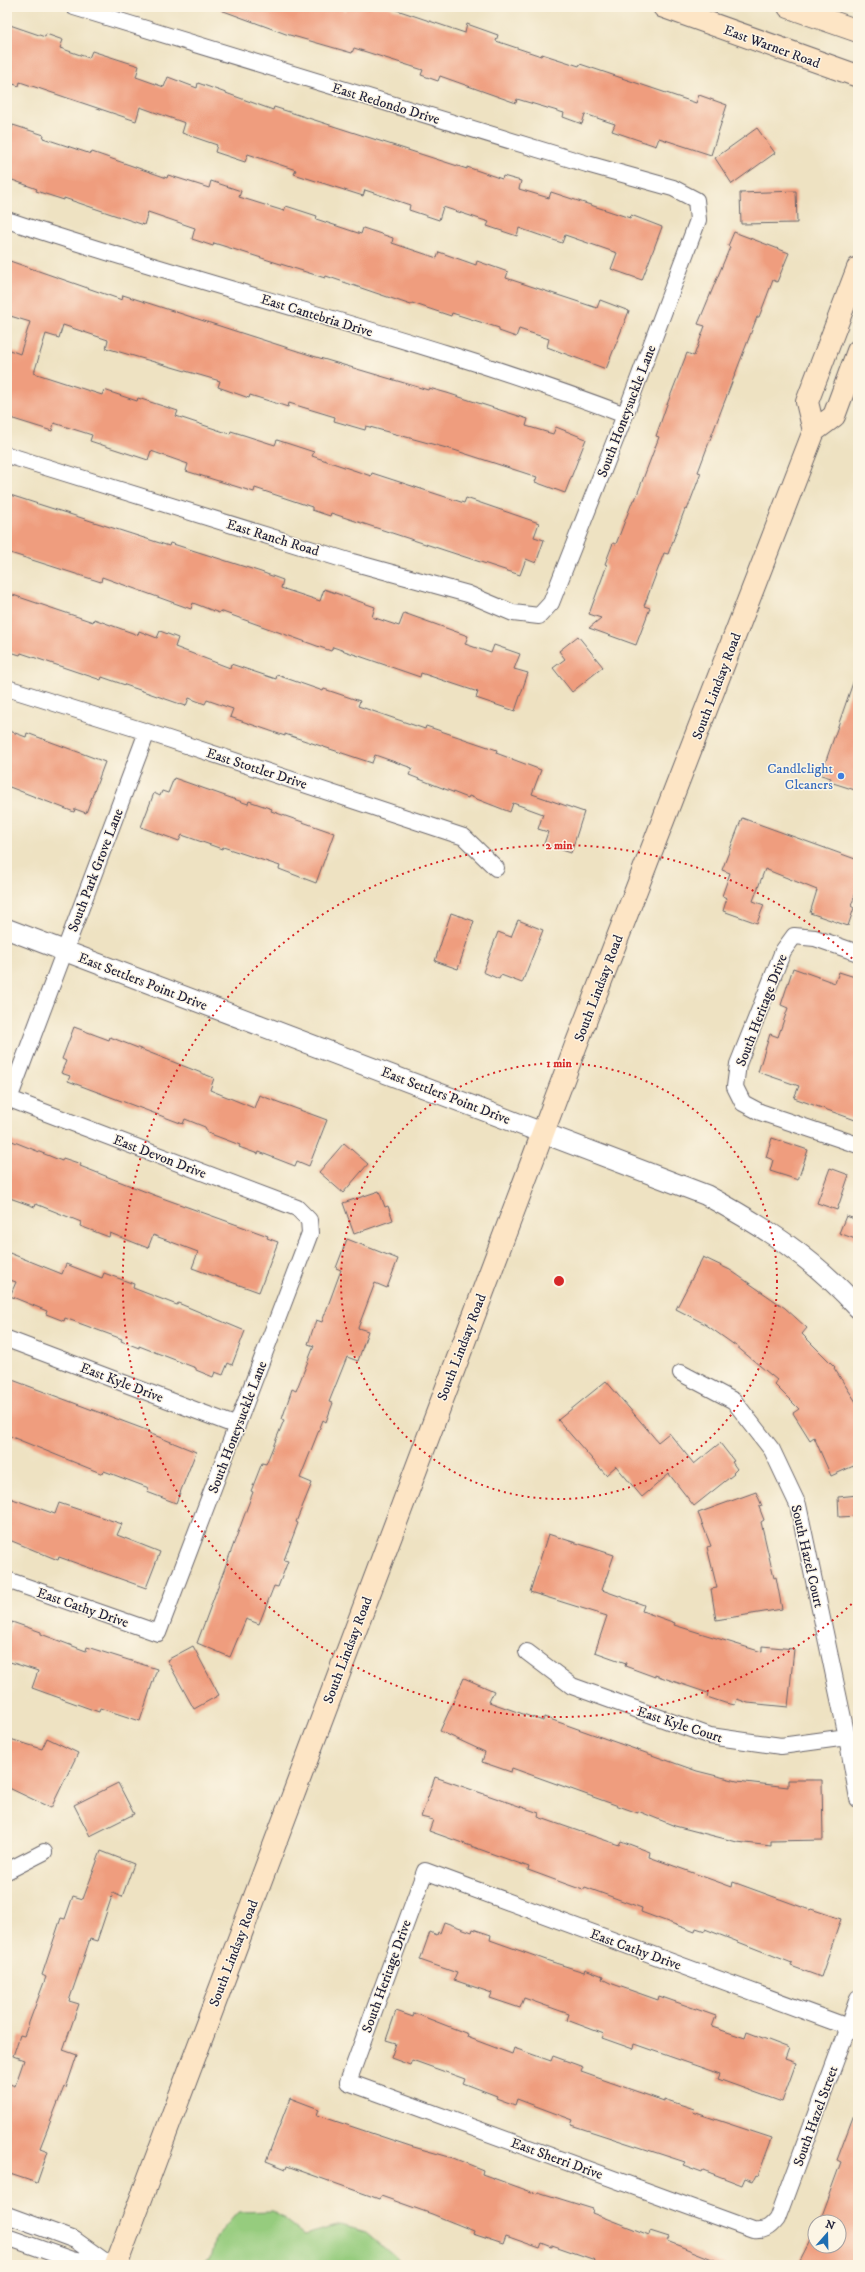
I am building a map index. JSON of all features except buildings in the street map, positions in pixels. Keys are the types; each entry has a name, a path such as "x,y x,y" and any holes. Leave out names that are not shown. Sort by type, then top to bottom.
{"main road":[{"name":"East Warner Road","path":"664,7 858,76"},
{"path":"789,7 858,31"},
{"path":"858,268 807,402 814,431 834,416 858,351"},
{"name":"South Lindsay Road","path":"116,2265 544,1132 814,431"}],"street":[{"name":"East Redondo Drive","path":"74,7 579,162 674,188 696,200"},
{"name":"South Honeysuckle Lane","path":"540,616 551,603 625,415 698,220 696,200"},
{"name":"East Cantebria Drive","path":"7,220 79,244 343,322 556,389 625,415"},
{"name":"East Ranch Road","path":"7,455 352,562 468,594 512,613 540,616"},
{"name":"East Stottler Drive","path":"7,688 147,732 464,837 496,868"},
{"name":"South Park Grove Lane","path":"8,1098 147,732"},
{"name":"East Settlers Point Drive","path":"7,929 544,1132 706,1195 769,1230 802,1254 858,1308"},
{"name":"South Heritage Drive","path":"858,953 815,938 794,936 783,951 738,1064 735,1087 743,1103 760,1112 858,1145"},
{"name":"East Devon Drive","path":"8,1098 297,1208 309,1220"},
{"name":"South Honeysuckle Lane","path":"158,1633 310,1233 309,1220"},
{"name":"East Kyle Drive","path":"7,1339 237,1426"},
{"name":"South Hazel Court","path":"681,1373 734,1402 772,1450 798,1505 854,1734"},
{"name":"East Cathy Drive","path":"7,1580 158,1633"},
{"name":"East Kyle Court","path":"527,1652 572,1686 710,1736 781,1746 854,1734"},
{"path":"854,1734 858,1799"},
{"path":"7,1872 44,1852"},
{"name":"South Heritage Drive","path":"348,2082 424,1871"},
{"name":"East Cathy Drive","path":"424,1871 848,2027"},
{"name":"South Hazel Street","path":"766,2230 777,2219 858,1998"},
{"name":"East Sherri Drive","path":"348,2082 754,2230 766,2230"},
{"path":"7,2216 75,2240 110,2265"},
{"path":"7,2237 72,2260 97,2265"}],"green space":[{"path":"273,2211 304,2235 341,2225 366,2232 404,2265 199,2265 210,2259 215,2238 238,2212"}],"place":[{"name":"Candlelight Cleaners","path":"841,776"}]}
